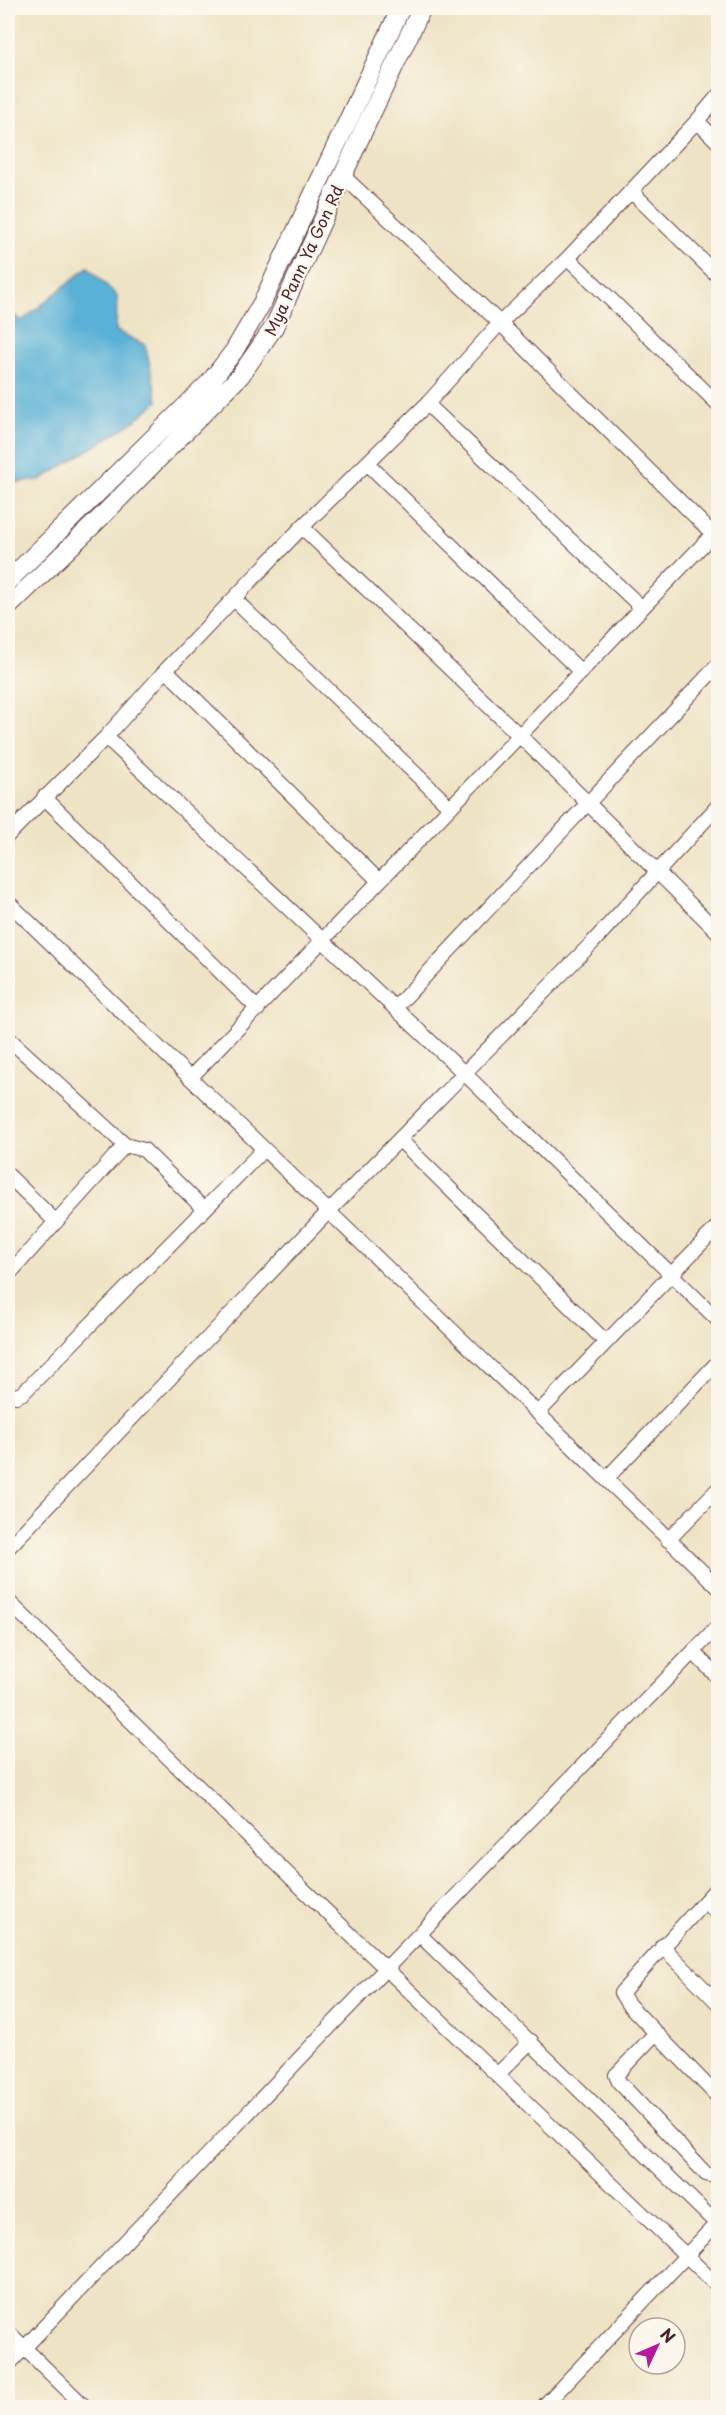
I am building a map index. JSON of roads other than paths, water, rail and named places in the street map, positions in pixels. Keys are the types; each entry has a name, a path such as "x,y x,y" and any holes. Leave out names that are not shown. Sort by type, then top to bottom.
{"main road":[{"name":"Mya Pann Ya Gon Rd","path":"8,581 210,382 234,351 262,303 401,8"},
{"name":"Mya Pann Ya Gon Rd","path":"8,607 104,514 245,369 274,327 422,8"}],"street":[{"path":"8,836 44,797 106,737 166,670 302,527 427,404 500,322 568,258 718,96"},
{"path":"697,121 718,142"},
{"path":"190,1078 642,608 717,534 500,322 343,176"},
{"path":"631,191 718,276"},
{"path":"568,258 718,404"},
{"path":"427,404 642,608"},
{"path":"368,464 581,672"},
{"path":"302,527 519,735 718,932"},
{"path":"234,599 450,807"},
{"path":"395,1008 718,665"},
{"path":"166,670 379,881"},
{"path":"106,737 464,1073 718,1320"},
{"path":"44,797 258,1009"},
{"path":"8,1548 328,1212 593,942 718,806"},
{"path":"8,902 718,1587"},
{"path":"8,1038 125,1145 144,1150 203,1208"},
{"path":"400,1140 606,1342"},
{"path":"8,1275 125,1145"},
{"path":"8,1394 16,1396 23,1393 203,1208 263,1150"},
{"path":"8,1175 57,1222"},
{"path":"539,1412 718,1226"},
{"path":"606,1479 718,1362"},
{"path":"668,1540 718,1489"},
{"path":"8,1601 718,2286"},
{"path":"8,2365 718,1626"},
{"path":"693,1652 718,1677"},
{"path":"718,1887 621,1993 655,2034 718,2097"},
{"path":"705,1900 718,1914"},
{"path":"420,1935 718,2223 686,2254 542,2408"},
{"path":"662,1946 718,2003"},
{"path":"655,2034 616,2075 619,2082 706,2174 714,2176 718,2173"},
{"path":"498,2074 531,2041"},
{"path":"8,2332 86,2408"}],"water":[{"path":"88,267 117,296 116,331 145,345 158,401 132,423 40,480 8,483 8,311 22,321"}]}
